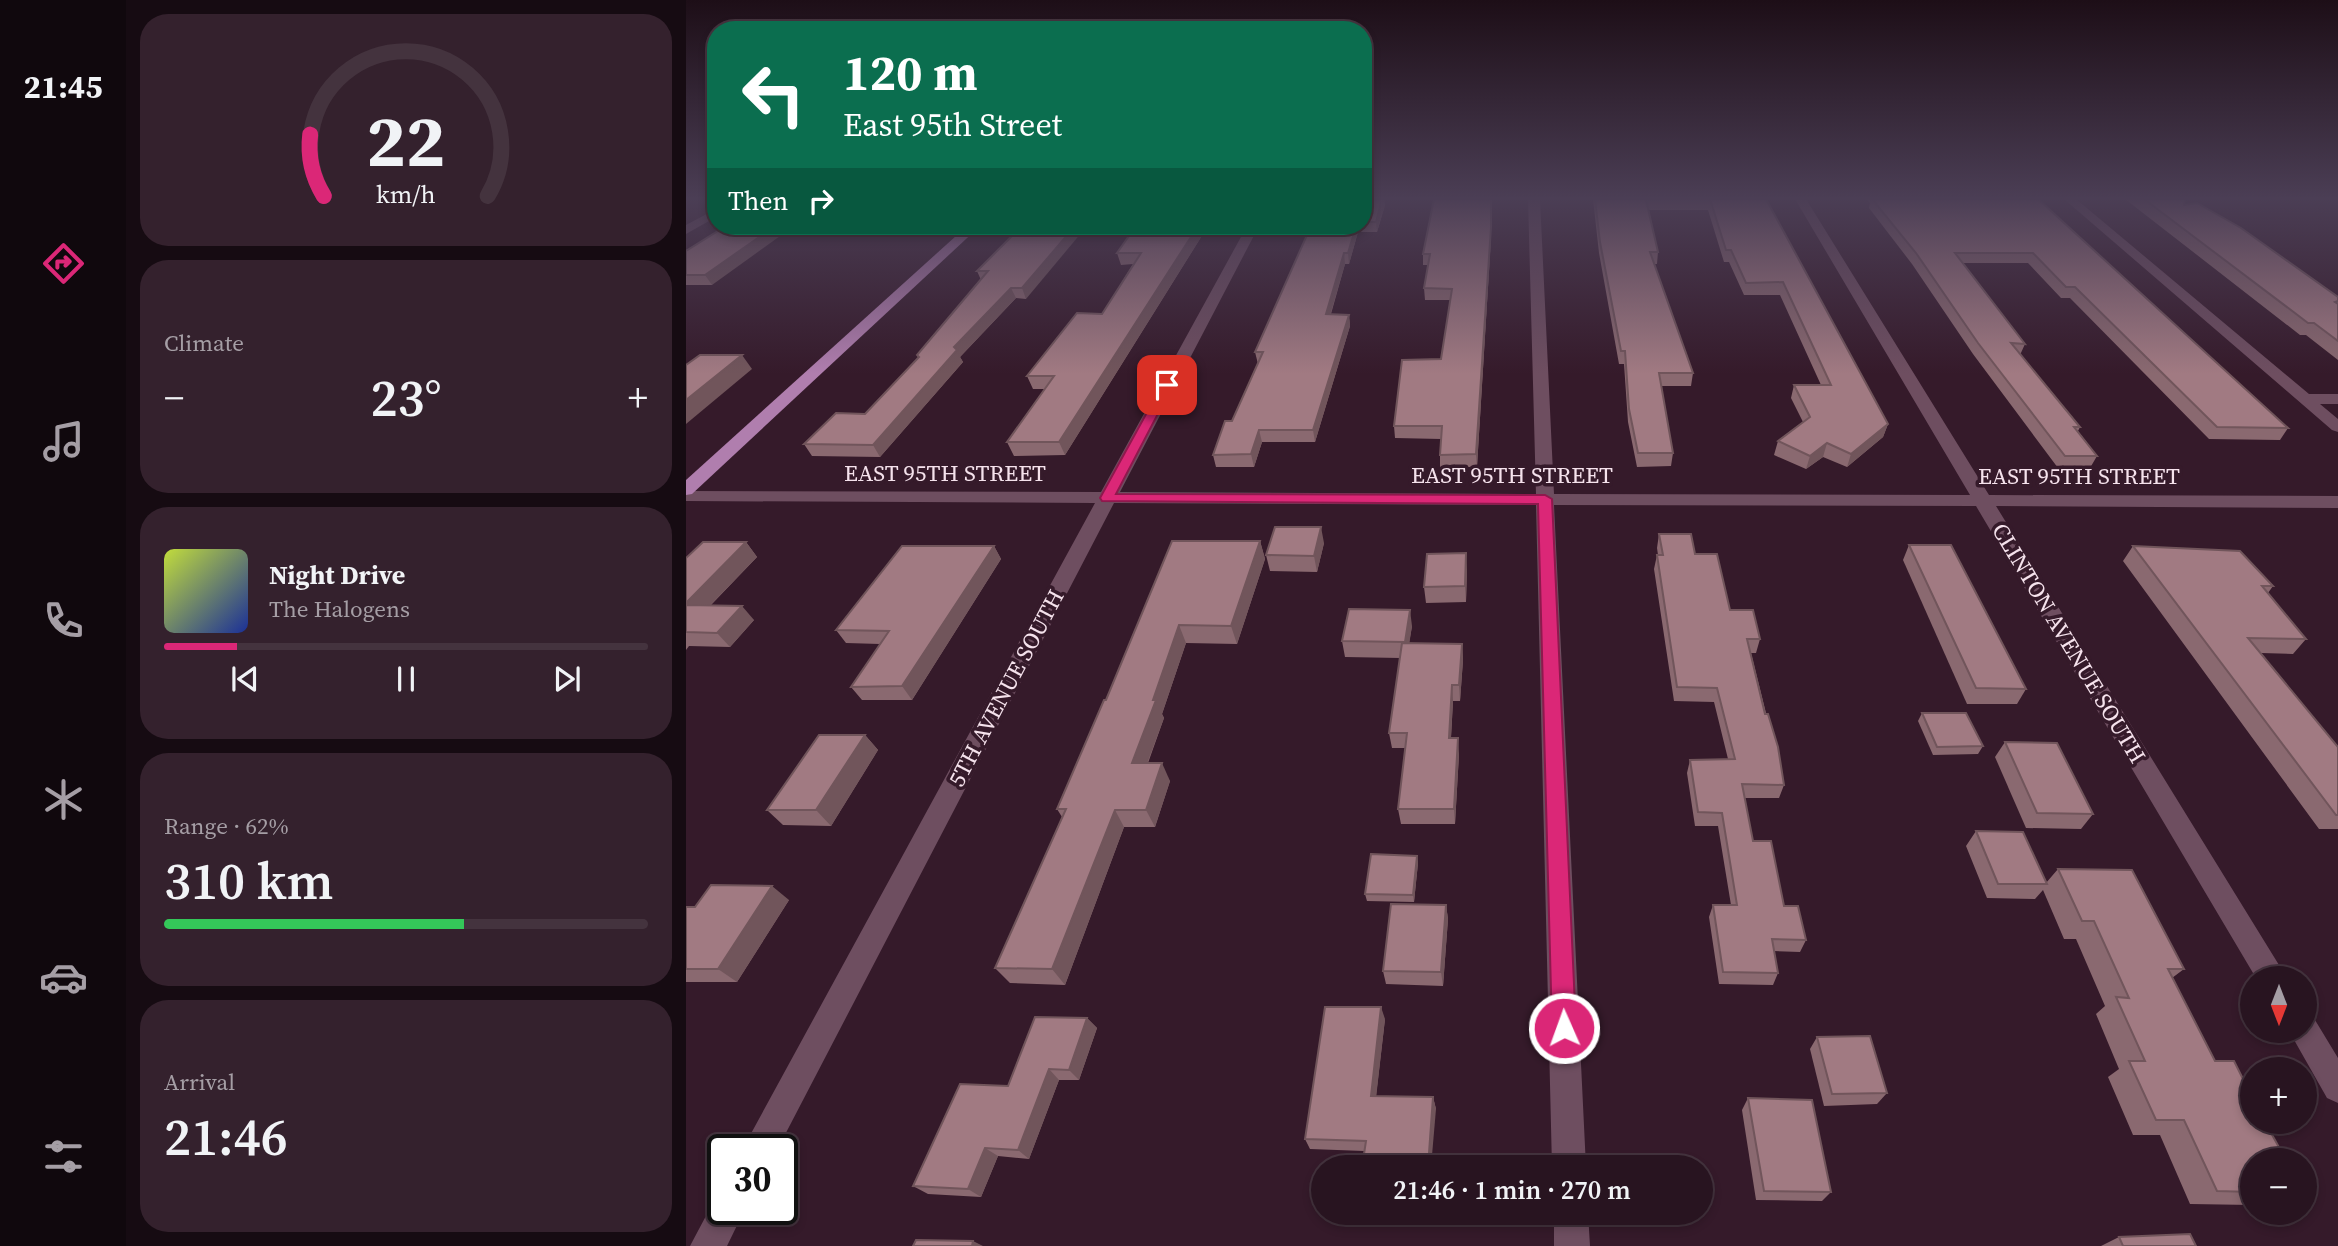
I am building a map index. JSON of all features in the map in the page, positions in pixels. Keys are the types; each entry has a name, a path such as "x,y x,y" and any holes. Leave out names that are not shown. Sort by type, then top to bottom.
{"main road":[{"path":"686,490 940,257"}],"street":[{"name":"5TH AVENUE SOUTH","path":"769,1134 1236,257"},
{"path":"1536,257 1569,1155"},
{"name":"CLINTON AVENUE SOUTH","path":"1835,257 2265,966"},
{"path":"2138,257 2338,427"},
{"path":"2305,399 2338,399"},
{"name":"EAST 95TH STREET","path":"686,496 2338,502"},
{"path":"2311,1043 2338,1087"},
{"path":"708,1246 719,1225"},
{"path":"1571,1225 1572,1246"}],"building":[{"path":"686,257 731,257 705,275 686,275"},
{"path":"991,257 1048,257 1022,288 1011,288 954,347 957,350 873,445 804,444 836,413 865,414 919,357 917,355 988,271 977,271"},
{"path":"1138,257 1178,257 1059,442 1007,442 1054,376 1027,376 1077,313 1102,314"},
{"path":"1297,257 1343,257 1326,314 1349,315 1313,430 1259,430 1251,454 1213,455 1225,421 1232,421 1263,352 1255,352"},
{"path":"1429,257 1489,257 1476,454 1440,455 1442,426 1394,426 1402,360 1441,359 1452,289 1424,288"},
{"path":"1603,257 1652,257 1693,373 1659,373 1673,453 1638,453 1629,409 1625,351 1621,351"},
{"path":"1734,257 1798,257 1888,424 1851,454 1827,443 1810,456 1778,441 1810,417 1794,385 1831,385 1783,282 1746,283"},
{"path":"1919,257 1958,257 2025,344 2011,343 2080,427 2074,427 2097,456 2065,456 1978,343"},
{"path":"2037,257 2101,257 2288,428 2217,427 2075,287 2066,287"},
{"path":"2221,257 2282,257 2338,297 2335,302 2338,304 2338,341 2314,323 2308,323"},
{"path":"700,355 742,355 686,400 686,365"},
{"path":"1275,527 1321,527 1314,556 1266,555"},
{"path":"1659,534 1691,534 1695,554 1717,554 1730,610 1753,610 1760,639 1747,639 1765,714 1768,714 1778,747 1784,785 1742,784 1753,841 1771,841 1784,906 1798,906 1806,940 1772,939 1778,973 1723,972 1713,905 1737,905 1722,813 1698,812 1690,760 1735,759 1717,688 1677,687 1657,555 1663,555"},
{"path":"1172,541 1260,541 1231,626 1179,625 1153,700 1156,700 1132,763 1162,763 1146,810 1115,810 1052,969 995,968 1066,809 1057,809"},
{"path":"703,542 746,542 686,603 686,558"},
{"path":"1909,545 1951,545 2026,689 1976,688"},
{"path":"902,546 994,546 902,686 851,687 889,631 836,630"},
{"path":"2133,546 2240,551 2273,586 2262,586 2306,639 2248,638 2338,747 2338,815 2336,815"},
{"path":"1466,553 1465,586 1424,587 1427,554"},
{"path":"686,605 742,606 717,633 686,632"},
{"path":"1349,609 1410,610 1405,642 1342,641"},
{"path":"1402,643 1462,644 1459,685 1452,685 1449,738 1458,738 1454,809 1398,809 1407,733 1389,733"},
{"path":"1922,713 1966,713 1983,746 1937,747"},
{"path":"819,735 865,735 816,810 767,810"},
{"path":"2005,742 2057,743 2093,814 2037,813"},
{"path":"1976,831 2023,832 2047,884 1998,884"},
{"path":"1371,854 1417,856 1413,895 1365,894"},
{"path":"2058,869 2132,870 2184,969 2168,969 2215,1061 2234,1061 2240,1073 2240,1134 2272,1134 2279,1148 2240,1148 2240,1192 2217,1191 2184,1120 2156,1120 2129,1061 2145,1061 2116,997 2129,998 2094,921 2082,921"},
{"path":"711,885 772,886 718,969 686,969 686,907 695,907"},
{"path":"1391,904 1446,905 1441,972 1383,971"},
{"path":"1325,1007 1381,1007 1371,1096 1433,1097 1429,1155 1364,1155 1366,1141 1305,1139"},
{"path":"1035,1017 1087,1018 1069,1070 1049,1069 1018,1150 985,1148 968,1189 913,1186 960,1084 1008,1086"},
{"path":"1870,1036 1887,1093 1832,1094 1817,1037"},
{"path":"1748,1098 1812,1100 1831,1192 1764,1191"},
{"path":"2190,1234 2196,1246 2123,1246 2119,1237"},
{"path":"916,1240 973,1241 972,1246 913,1246"}],"route":[{"path":"1167,385 1107,498 1545,499 1564,1028"}]}
